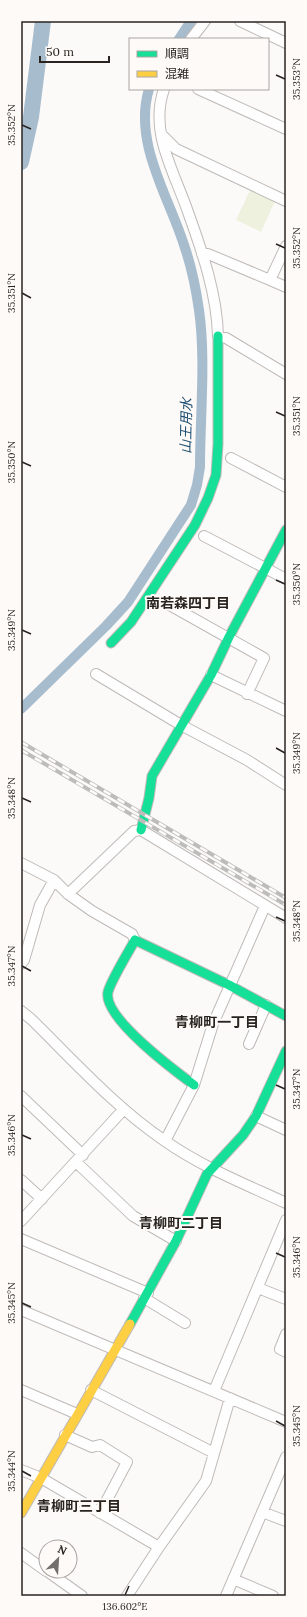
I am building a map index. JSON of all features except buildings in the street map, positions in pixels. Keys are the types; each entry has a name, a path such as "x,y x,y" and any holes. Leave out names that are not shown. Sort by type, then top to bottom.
{"street":[{"path":"192,38 205,21"},
{"path":"240,21 286,43"},
{"path":"111,643 130,622 195,525 208,498 216,476 218,444 218,317 202,254 188,211 166,157 160,132 160,102 164,90"},
{"path":"200,90 286,129"},
{"path":"160,132 176,150 286,202"},
{"path":"270,280 286,246"},
{"path":"202,254 208,254 286,287"},
{"path":"218,336 226,338 286,374"},
{"path":"231,458 286,487"},
{"path":"141,830 149,798 152,776 211,675 229,637 286,530"},
{"path":"204,536 286,580"},
{"path":"166,603 264,658 247,694"},
{"path":"96,674 181,725 247,760 286,786"},
{"path":"211,675 247,694 286,711"},
{"path":"68,894 134,831 141,830 286,918"},
{"path":"21,863 54,880 68,894 92,911 132,934 135,940 286,1016"},
{"path":"21,964 24,960 40,905 54,880"},
{"path":"165,1142 194,1085 213,1024 265,906"},
{"path":"135,940 108,993 107,998 110,1006 135,1037 194,1085"},
{"path":"250,1044 266,1005"},
{"path":"21,1011 31,1019 123,1110 165,1142 212,1168 286,1204"},
{"path":"21,1513 176,1241 207,1174 243,1135 256,1116 286,1050"},
{"path":"21,1096 133,1216 176,1241"},
{"path":"21,1222 123,1110"},
{"path":"256,1116 286,1130"},
{"path":"21,1180 42,1199"},
{"path":"214,1391 286,1220"},
{"path":"21,1239 146,1295 185,1323"},
{"path":"258,1288 286,1299"},
{"path":"21,1310 286,1422"},
{"path":"286,1334 280,1349 286,1352"},
{"path":"21,1390 77,1414"},
{"path":"91,1390 214,1453"},
{"path":"127,1596 159,1547 206,1481 230,1398"},
{"path":"65,1435 92,1447 100,1446 127,1462 100,1513"},
{"path":"226,1596 286,1457"},
{"path":"21,1470 41,1478 159,1547"},
{"path":"262,1512 286,1521"},
{"path":"21,1553 38,1565"},
{"path":"58,1579 82,1596"},
{"path":"233,1579 273,1596"}],"green space":[{"path":"251,188 276,199 261,232 236,220"}],"waterway":[{"path":"21,162 31,117 43,21"},
{"name":"山王用水","path":"180,38 191,21"},
{"name":"山王用水","path":"21,709 106,626 128,602 191,505 197,485 200,467 202,368 199,310 187,253 154,168 149,148 145,129 145,109 149,90"}],"railway":[{"path":"21,742 286,898"},
{"path":"21,750 286,905"}],"traffic: fast":[{"path":"111,643 131,622 195,525 208,498 216,475 218,444 218,336"},
{"path":"141,830 149,798 152,776 211,675 229,637 286,530"},
{"path":"194,1085 142,1043 116,1015 109,1003 108,992 110,987 135,940 229,985 286,1016"},
{"path":"130,1324 176,1241 207,1174 243,1135 256,1116 286,1051"}],"traffic: slow":[{"path":"21,1513 130,1324"}],"district":[{"name":"南若森四丁目","path":"188,603"},
{"name":"青柳町一丁目","path":"217,1022"},
{"name":"青柳町二丁目","path":"181,1223"},
{"name":"青柳町三丁目","path":"79,1506"}]}
